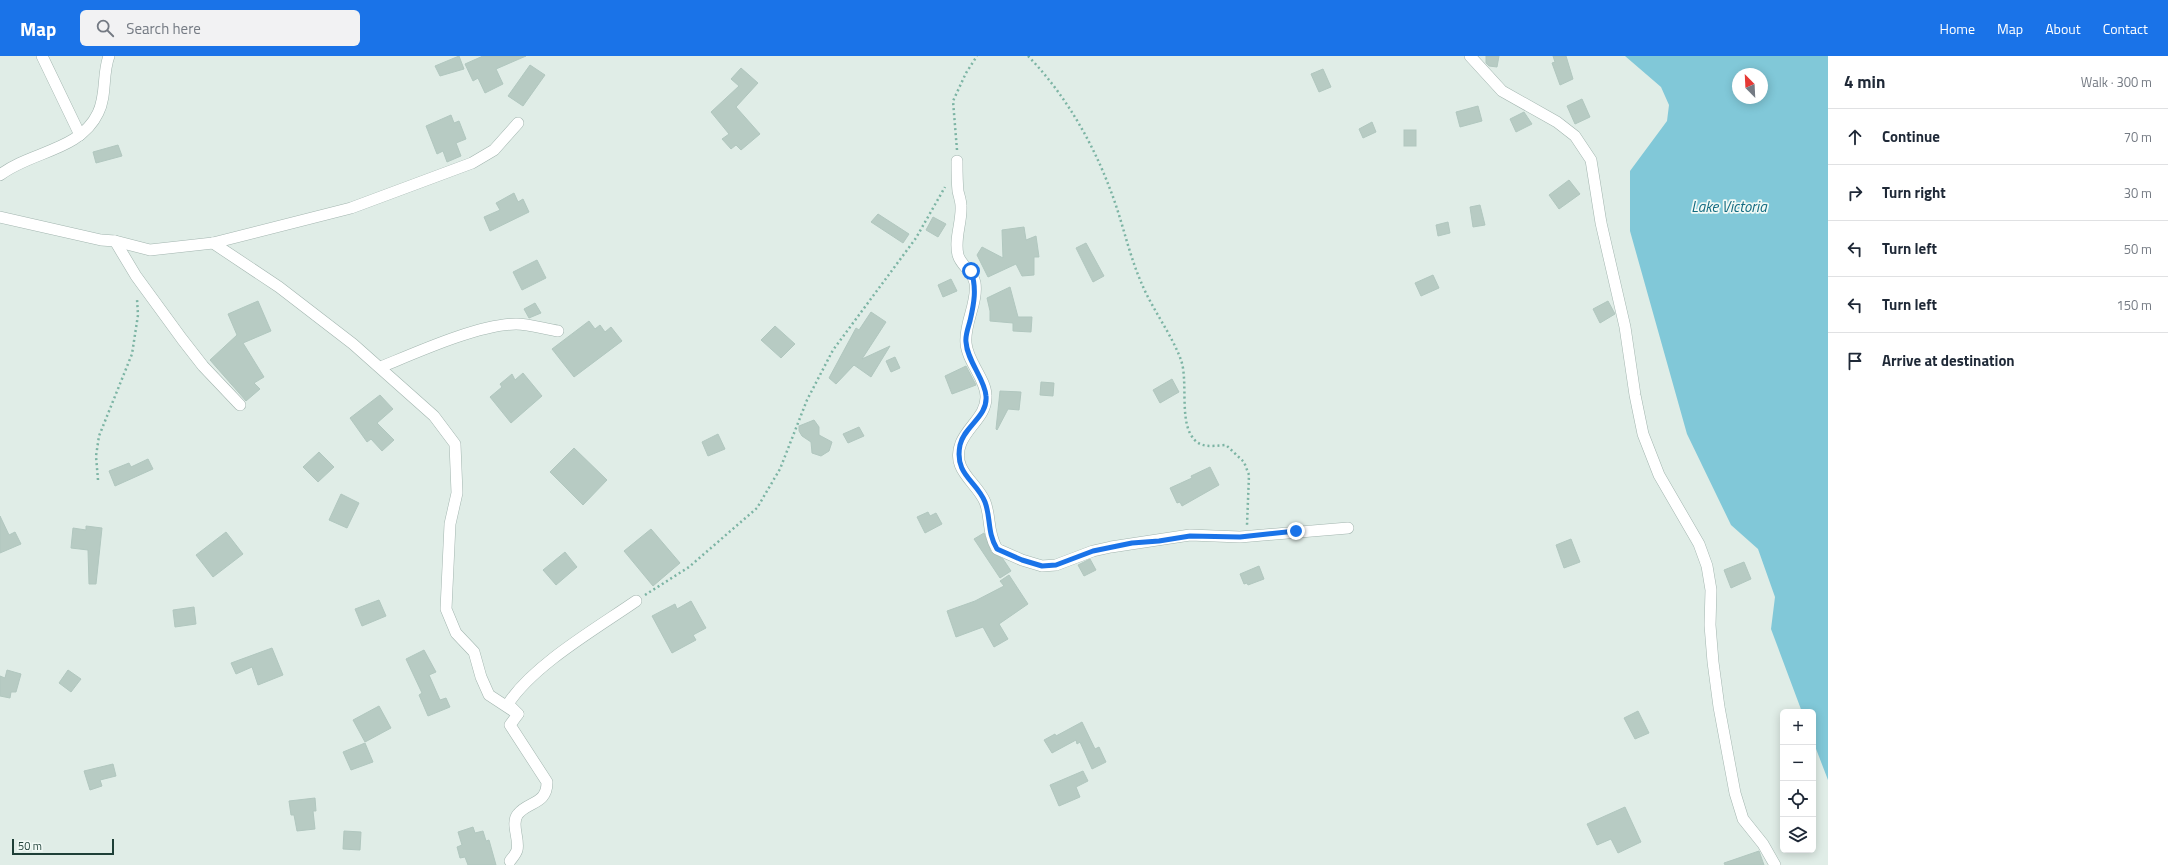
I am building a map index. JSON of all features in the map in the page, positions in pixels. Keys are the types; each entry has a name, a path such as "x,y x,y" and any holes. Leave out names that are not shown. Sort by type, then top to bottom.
{"street":[{"path":"42,56 80,135"},
{"path":"0,175 20,164 70,142 90,127 99,112 103,94 104,68 109,56"},
{"path":"1470,56 1502,91 1557,122 1575,136 1591,160 1601,223 1625,327 1635,395 1643,434 1659,475 1700,544 1707,566 1711,590 1710,625 1715,677 1737,801 1747,825 1763,844 1775,865"},
{"path":"0,217 101,240 115,241 150,250 214,243 351,208 472,163 494,150 518,123"},
{"path":"957,161 958,190 961,206 956,246 958,256 971,271 975,282 975,296 966,343 986,394 986,407 965,434 960,445 959,457 965,476 984,501 989,529 997,549 1022,560 1042,566 1073,560 1093,551 1132,543 1159,541 1190,536 1240,537 1348,528"},
{"path":"115,241 136,276 203,366 240,405"},
{"path":"214,243 279,286 381,367 434,416 455,444 457,493 450,524 446,609 456,633 474,652 488,695 518,714"},
{"path":"381,367 421,350 489,327 516,324 558,331"},
{"path":"518,714 508,704 517,691 534,674 636,601"},
{"path":"510,861 517,851 514,821 518,814 541,799 547,790 547,782 510,725 518,714"}],"path":[{"path":"957,161 953,101 966,73 977,56"},
{"path":"1028,56 1043,72 1091,144 1108,183 1140,281 1181,360 1184,376 1183,395 1190,433 1197,443 1207,446 1226,445 1244,462 1248,475 1248,518 1246,530 1240,537"},
{"path":"636,601 689,567 757,508 780,469 806,400 832,350 916,238 938,202 948,182"},
{"path":"98,480 96,456 100,436 132,354 138,315 136,276"}],"water":[{"name":"Lake Victoria","path":"1625,56 1828,56 1828,780 1816,749 1816,709 1801,709 1771,629 1775,597 1758,549 1731,525 1687,434 1630,231 1630,171 1667,121 1669,105 1661,87"}],"building":[{"path":"459,56 464,69 440,76 435,66"},
{"path":"483,56 526,56 496,69 503,84 485,93 478,78 473,81 465,64"},
{"path":"1486,56 1499,56 1497,67 1489,66 1486,63"},
{"path":"1553,56 1566,56 1573,79 1560,85 1552,63 1555,62"},
{"path":"530,65 545,75 523,106 508,96"},
{"path":"741,68 758,83 736,107 760,134 741,150 736,145 731,149 722,139 729,134 711,112 739,86 731,79"},
{"path":"1323,69 1331,87 1319,92 1311,74"},
{"path":"1582,99 1590,117 1575,124 1567,106"},
{"path":"1478,106 1482,121 1460,127 1456,112"},
{"path":"1524,112 1532,124 1516,132 1510,119"},
{"path":"451,115 454,123 459,121 466,139 456,143 461,156 447,162 443,151 437,154 426,126"},
{"path":"1372,122 1376,132 1363,138 1359,129"},
{"path":"1404,130 1416,130 1416,146 1404,146"},
{"path":"118,145 122,156 96,163 93,152"},
{"path":"1569,180 1580,194 1559,209 1549,195"},
{"path":"514,193 518,202 523,199 529,212 490,231 484,217 500,210 496,203"},
{"path":"1480,205 1485,225 1473,227 1470,207"},
{"path":"878,214 909,234 903,243 871,222"},
{"path":"933,217 946,224 938,237 926,230"},
{"path":"1448,222 1450,233 1438,236 1436,225"},
{"path":"1024,227 1026,240 1036,236 1039,257 1034,257 1034,275 1022,276 1016,264 988,277 977,255 982,247 1003,258 1002,230"},
{"path":"1086,243 1104,276 1093,282 1076,248"},
{"path":"537,260 546,278 522,290 513,272"},
{"path":"1433,275 1439,288 1421,296 1415,283"},
{"path":"951,279 957,291 943,297 938,285"},
{"path":"1010,287 1018,317 1032,317 1031,332 1013,331 1013,323 990,321 990,311 987,298"},
{"path":"258,301 271,331 243,343 264,377 254,383 260,389 246,401 210,360 237,335 228,314"},
{"path":"1608,301 1615,314 1600,323 1593,309"},
{"path":"535,303 541,313 529,318 524,309"},
{"path":"871,312 886,322 862,359 890,346 871,377 854,365 836,384 829,378 856,328 859,330"},
{"path":"589,321 595,329 600,325 605,332 611,327 622,341 574,377 552,349"},
{"path":"775,326 795,344 781,358 761,340"},
{"path":"895,357 900,368 891,372 886,361"},
{"path":"966,366 976,385 952,394 945,376"},
{"path":"523,373 542,396 511,423 490,397 502,387 500,384 512,374 515,380"},
{"path":"1172,379 1179,392 1160,403 1153,390"},
{"path":"1041,382 1054,383 1053,396 1040,395"},
{"path":"1000,391 1021,392 1019,410 1008,409 997,430 996,429"},
{"path":"380,395 393,409 377,423 394,440 382,451 371,439 367,442 350,418"},
{"path":"814,420 819,427 819,435 832,442 829,451 821,456 812,453 811,442 802,436 799,431 799,426"},
{"path":"859,427 864,436 848,443 843,434"},
{"path":"718,434 725,449 708,456 702,442"},
{"path":"574,448 607,480 583,505 550,472"},
{"path":"319,452 334,467 318,482 303,467"},
{"path":"148,459 153,469 115,486 109,471 129,463 131,467"},
{"path":"1210,467 1219,485 1182,506 1180,502 1177,503 1170,488 1192,478 1191,476"},
{"path":"341,494 359,503 347,528 329,520"},
{"path":"928,512 930,516 936,513 942,524 925,533 917,517"},
{"path":"0,516 9,535 15,532 21,544 0,553"},
{"path":"86,526 102,528 96,584 89,584 88,550 71,548 73,528 86,530"},
{"path":"651,529 680,563 653,586 624,551"},
{"path":"226,532 243,554 213,577 196,555"},
{"path":"984,533 991,552 1003,559 1011,571 1000,578 974,539"},
{"path":"1571,539 1580,562 1564,568 1556,545"},
{"path":"565,552 577,567 556,585 543,570"},
{"path":"1090,559 1096,570 1084,576 1078,565"},
{"path":"1744,562 1751,579 1731,588 1724,570"},
{"path":"1259,566 1264,579 1248,585 1247,583 1244,584 1240,574"},
{"path":"1009,575 1028,604 999,624 1008,639 994,647 983,627 956,637 947,611 975,601 1004,586 1000,581"},
{"path":"379,600 386,616 362,626 355,609"},
{"path":"691,601 706,628 693,635 696,640 672,653 652,616 675,604 677,609"},
{"path":"194,607 196,624 175,627 173,610"},
{"path":"272,648 283,675 258,685 252,667 236,674 231,663"},
{"path":"424,650 436,672 429,675 440,700 446,698 450,707 428,716 419,695 422,693 406,659"},
{"path":"7,670 21,674 16,692 11,692 10,698 0,696 0,676 5,678"},
{"path":"68,670 81,679 71,692 59,683"},
{"path":"379,706 391,728 365,742 353,720"},
{"path":"1638,711 1649,733 1635,739 1624,718"},
{"path":"1082,722 1095,749 1099,747 1106,762 1092,769 1080,742 1077,744 1076,740 1052,753 1044,740 1055,734 1056,736"},
{"path":"365,743 373,762 351,770 343,752"},
{"path":"113,764 116,776 100,780 102,786 90,790 84,771"},
{"path":"1083,771 1088,781 1076,787 1080,797 1059,806 1050,785"},
{"path":"315,798 316,811 313,811 315,829 297,831 294,815 291,815 289,801"},
{"path":"1625,807 1641,842 1618,853 1611,839 1597,845 1587,824"},
{"path":"473,827 475,833 483,831 486,841 489,840 496,865 468,865 465,857 460,858 457,847 462,845 458,832"},
{"path":"344,831 361,832 360,850 343,849"},
{"path":"1759,851 1764,865 1725,865 1724,863"}],"route":[{"path":"971,271 975,282 975,296 967,331 966,343 973,365 986,394 986,407 965,434 960,445 959,457 965,476 984,501 989,529 997,549 1010,556 1042,566 1056,565 1073,560 1093,551 1132,543 1159,541 1190,536 1240,537 1296,531"}]}
